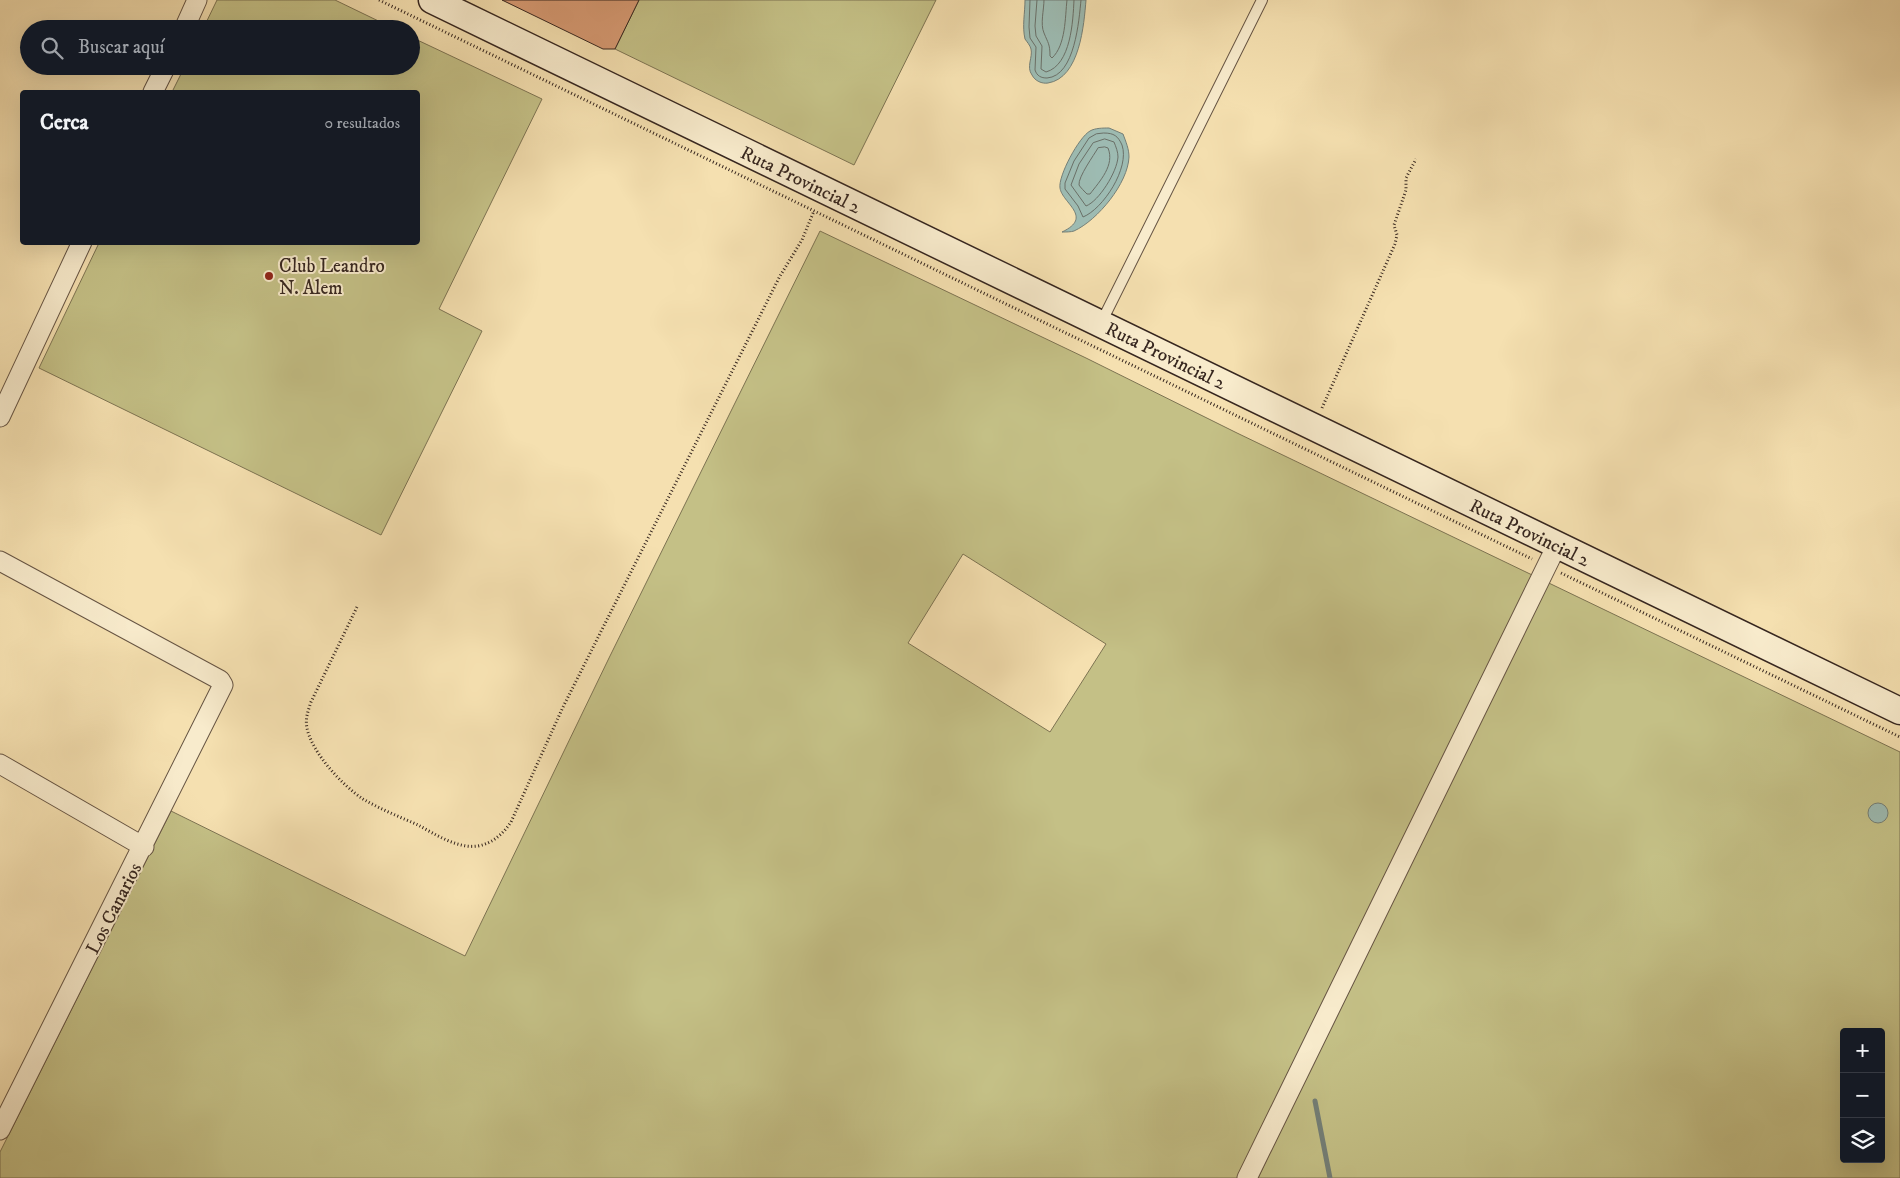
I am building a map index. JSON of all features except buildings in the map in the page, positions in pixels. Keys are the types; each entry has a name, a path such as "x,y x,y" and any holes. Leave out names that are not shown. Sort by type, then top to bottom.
{"main road":[{"name":"Ruta Provincial 2","path":"432,0 819,200 1100,324 1314,427 1552,556 1900,711"}],"street":[{"path":"188,20 197,0"},
{"path":"154,90 162,75"},
{"path":"0,416 81,245"},
{"path":"1247,1178 1552,556"},
{"name":"Los Canarios","path":"0,561 220,680 223,685 144,846 6,1108 0,1130"},
{"path":"0,764 144,846"}],"lane":[{"path":"1100,324 1262,0"}],"path":[{"path":"379,0 819,200 1552,556 1900,737"},
{"path":"1314,427 1395,244 1397,235 1394,225 1406,190 1406,178 1416,159"},
{"path":"357,607 311,702 307,716 307,727 311,743 343,782 362,798 455,844 478,846 503,834 511,822 563,707 780,276 802,240 819,200"}],"shaded area":[{"path":"217,0 335,0 376,20 207,20"},
{"path":"639,0 936,0 854,165 615,49"},
{"name":"Club Leandro N. Alem","path":"420,41 542,99 439,309 482,331 381,535 39,368 98,245 420,245 420,90 173,90 180,75 420,75"},
{"path":"820,231 1900,752 1900,1178 1258,1178 1295,1100 1238,1178 0,1178 0,1152 171,811 465,956 609,658","holes":["963,554 1106,644 1050,732 908,643"]}],"water":[{"path":"1025,0 1086,0 1082,35 1074,61 1059,79 1048,83 1037,80 1030,72 1031,49 1025,39 1024,29"},
{"path":"1109,128 1123,134 1127,146 1129,157 1123,178 1110,200 1093,218 1074,231 1062,232 1071,226 1075,221 1076,215 1060,188 1060,182 1066,166 1085,135 1094,129"},
{"path":"1878,803 1885,806 1888,813 1885,820 1878,823 1871,820 1868,813 1871,806"}],"waterway":[{"path":"1315,1101 1330,1178"}],"place":[{"name":"Club Leandro N. Alem","path":"269,276"}]}
